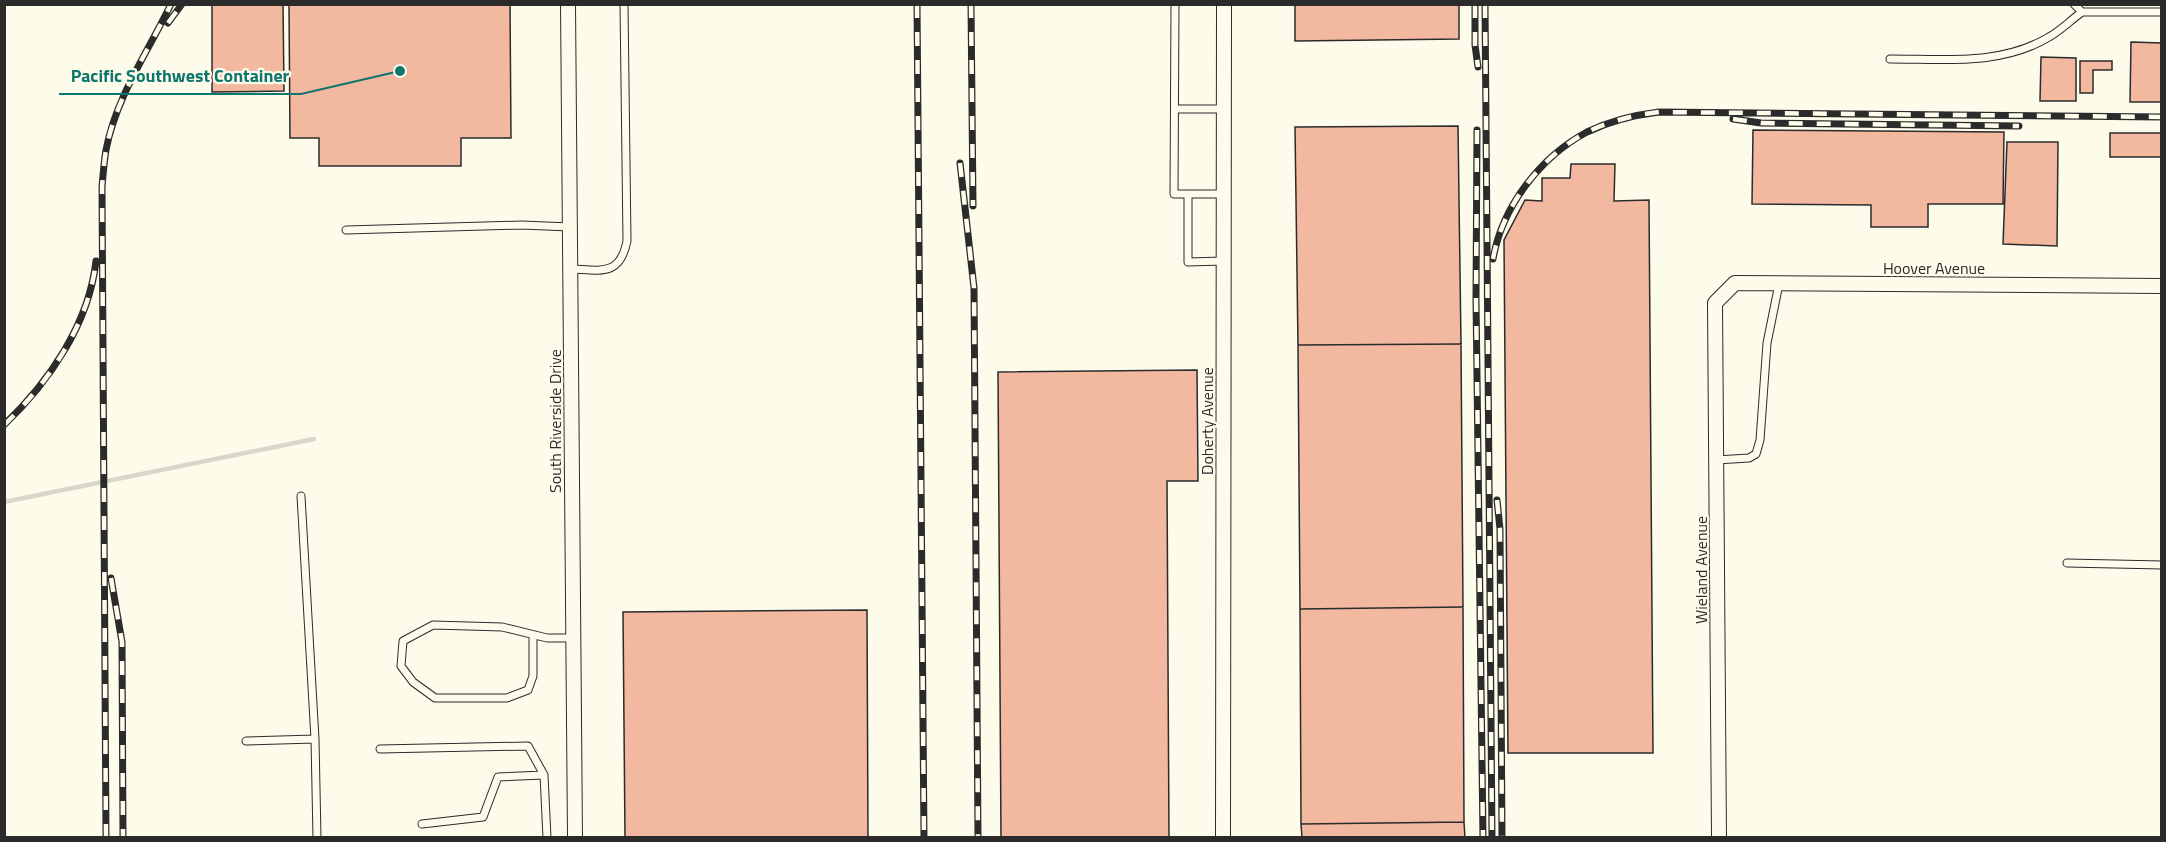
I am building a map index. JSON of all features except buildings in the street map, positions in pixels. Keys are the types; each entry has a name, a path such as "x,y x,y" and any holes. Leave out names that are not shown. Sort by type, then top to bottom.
{"street":[{"name":"South Riverside Drive","path":"568,4 575,837"},
{"name":"Doherty Avenue","path":"1223,837 1224,4"},
{"name":"Hoover Avenue","path":"1715,303 1735,284 2162,286"},
{"name":"Wieland Avenue","path":"1715,303 1719,837"}],"lane":[{"path":"570,269 607,270 619,263 624,252 627,229 624,4"},
{"path":"1175,4 1174,194 1224,194"},
{"path":"2074,4 2082,12"},
{"path":"1890,59 1978,59 2021,51 2049,37 2082,12 2162,12"},
{"path":"1175,109 1224,109"},
{"path":"1188,194 1188,262 1224,261"},
{"path":"346,230 522,225 570,227"},
{"path":"1716,460 1749,458 1756,454 1760,440 1767,343 1779,284"},
{"path":"300,496 315,739 317,837"},
{"path":"2067,563 2162,565"},
{"path":"533,634 533,676 528,690 507,698 435,698 413,682 401,666 403,641 433,625 502,627 533,634 548,638 574,638"},
{"path":"246,741 315,739"},
{"path":"380,749 528,746 544,775 547,837"},
{"path":"422,824 483,817 498,777 544,775"}],"waterway":[{"path":"4,502 314,439"}],"railway":[{"path":"106,838 102,187 106,150 117,112 171,4"},
{"path":"168,23 182,4"},
{"path":"917,4 924,838"},
{"path":"971,4 973,206"},
{"path":"1475,4 1475,45 1478,67"},
{"path":"1485,4 1492,838"},
{"path":"1493,259 1505,221 1514,203 1539,169 1554,155 1587,132 1631,117 1659,112 2162,117"},
{"path":"1733,119 1761,123 2019,126"},
{"path":"1477,130 1476,300 1483,838"},
{"path":"960,163 974,288 978,838"},
{"path":"4,425 51,371 76,329 92,284 96,261"},
{"path":"1497,500 1500,529 1502,838"},
{"path":"111,578 122,642 123,838"}],"place":[{"name":"Pacific Southwest Container","path":"400,71"}]}
